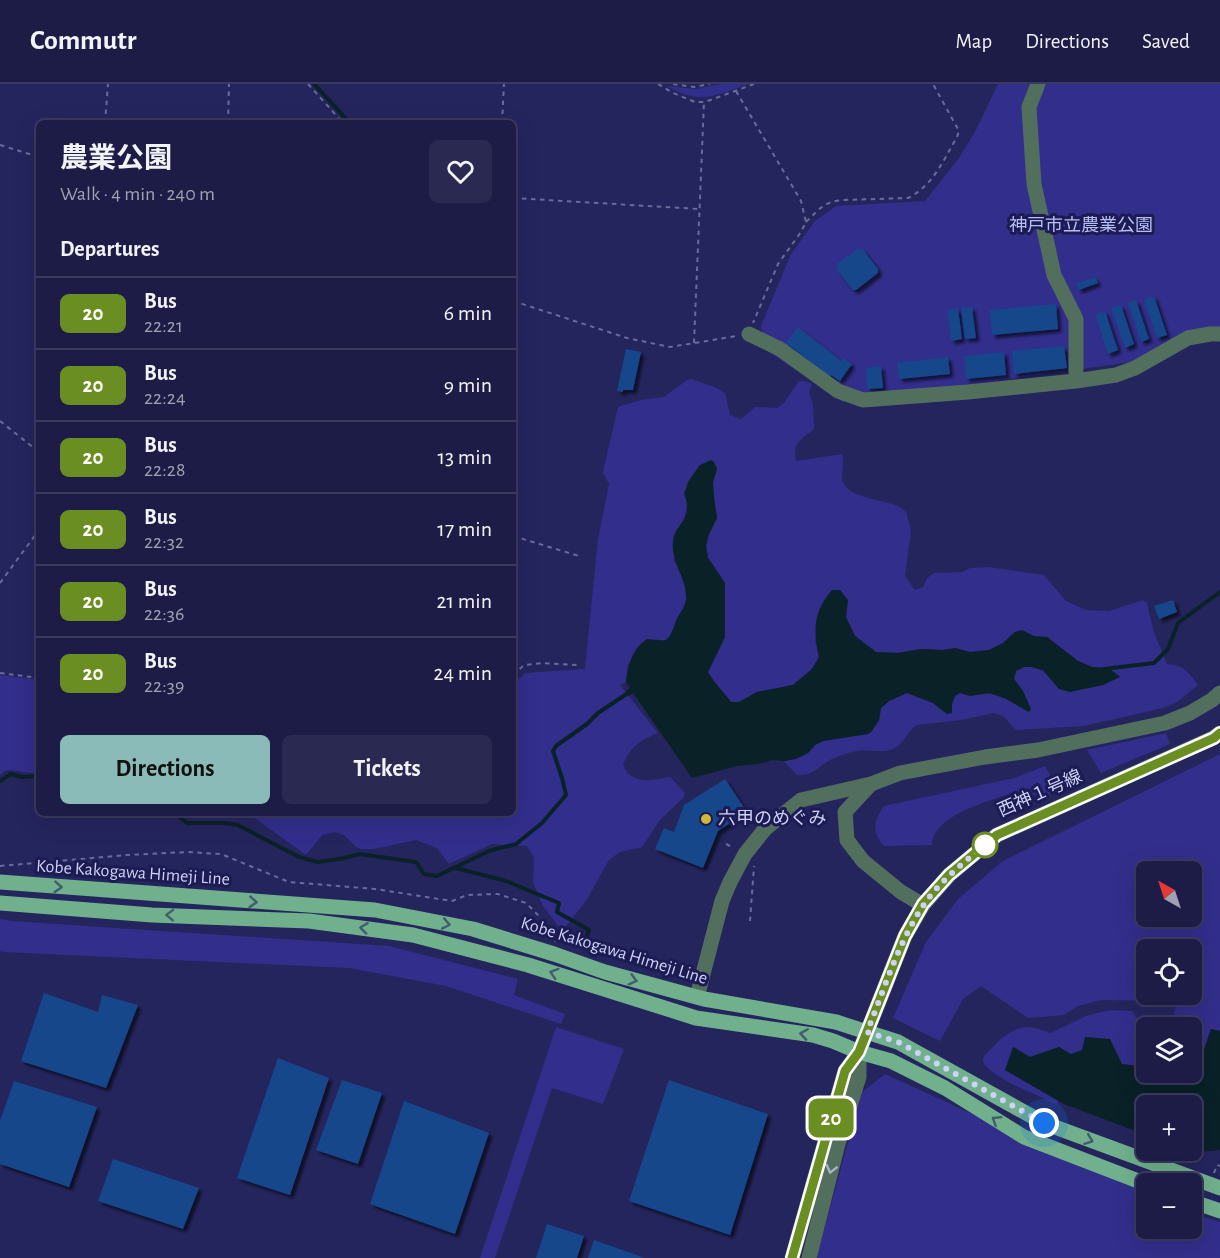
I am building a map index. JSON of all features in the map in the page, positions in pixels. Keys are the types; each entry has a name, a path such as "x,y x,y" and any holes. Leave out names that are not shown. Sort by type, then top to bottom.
{"main road":[{"name":"Kobe Kakogawa Himeji Line","path":"0,882 375,910 473,929 605,972 697,997 836,1022 898,1042 1044,1123 1220,1188"},
{"path":"0,903 152,915 309,921 413,935 528,965 696,1018 813,1035 833,1041 859,1052 891,1061 945,1088 1024,1137 1136,1180"},
{"path":"1202,1205 1220,1211"}],"street":[{"path":"1038,84 1029,107 1034,184 1054,275 1076,319 1076,381"},
{"path":"749,334 780,349 838,391 863,400 968,392 1116,375 1135,368 1188,338 1220,334"},
{"path":"697,997 722,901 730,882 745,854 765,829 801,800 871,784 900,773 985,757 1038,750 1165,723 1190,713 1220,693"},
{"name":"西神１号線","path":"859,1052 905,936 923,904 949,875 997,835 1220,734"},
{"path":"845,812 871,784"},
{"path":"827,794 836,800 845,812 847,840 863,861 901,892 923,904"},
{"path":"792,1258 845,1071 859,1052"},
{"path":"809,1258 838,1144 860,1077 859,1052"}],"path":[{"path":"105,120 108,84"},
{"path":"228,120 229,84"},
{"path":"308,84 340,120"},
{"path":"502,120 504,84"},
{"path":"658,84 695,102 704,102 754,84"},
{"path":"673,84 694,87 710,84"},
{"path":"516,302 637,340 670,347 749,334 778,264 806,222 826,203 844,200 908,198 918,194 930,182 959,131 933,84"},
{"path":"735,91 801,201 806,222"},
{"path":"694,343 704,102"},
{"path":"0,145 36,156"},
{"path":"516,198 700,209"},
{"path":"0,421 36,450"},
{"path":"0,583 36,534"},
{"path":"516,538 579,556"},
{"path":"516,672 524,665 542,663 578,665"},
{"path":"0,673 36,678"},
{"path":"0,866 187,852 221,854 289,882 375,889 452,901 467,895 498,894 526,903 543,920 555,938 554,954"}],"green space":[{"path":"720,84 748,84 708,97 689,95 667,86 696,89"},
{"name":"神戸市立農業公園","path":"998,84 1220,84 1220,331 1132,362 843,402 766,350 761,326 791,254 815,221 836,206 925,201 959,158 976,130"},
{"path":"692,379 725,393 730,415 741,419 755,407 777,408 784,403 799,381 812,384 809,392 813,405 814,429 797,445 796,461 842,454 842,479 846,487 859,495 898,506 906,512 911,530 905,576 915,590 923,587 927,578 934,573 962,572 970,568 988,567 1044,575 1066,601 1086,610 1109,611 1143,600 1147,603 1154,633 1167,664 1185,670 1198,685 1177,702 1163,708 1084,726 1016,730 1003,716 994,713 961,720 917,725 895,748 886,751 850,752 830,760 812,772 797,775 784,761 796,759 808,753 815,745 823,741 868,734 879,720 881,708 889,701 907,693 933,703 947,714 952,713 955,695 960,693 994,694 1010,700 1029,712 1023,691 1014,679 1016,671 1024,667 1043,671 1051,679 1103,685 1120,676 1108,668 1092,667 1078,661 1047,637 1034,637 1022,630 1015,632 1003,643 989,650 969,652 955,648 921,649 898,653 876,652 855,636 846,617 848,600 815,640 819,657 812,669 793,685 757,692 739,702 731,702 708,672 725,637 725,583 708,557 706,546 717,518 713,482 717,469 700,465 688,482 686,511 683,522 676,531 674,560 685,584 686,599 683,610 667,639 662,642 656,639 628,665 626,682 620,685 658,733 641,741 632,749 623,765 627,772 643,780 670,777 685,793 683,798 660,820 642,847 620,852 609,860 586,901 562,931 543,906 533,882 534,858 527,846 492,844 449,864 437,848 416,840 374,849 361,849 344,835 335,832 322,835 306,855 248,816 516,816 516,682 525,673 585,669 598,539 609,484 603,472 618,407 641,400 664,397 687,380"},
{"path":"0,675 36,680 36,774 9,770 0,775"},
{"path":"1166,733 1170,744 1101,773 1087,750"},
{"path":"1220,754 1220,1031 1211,1029 1202,1056 1202,1017 1173,1017 1176,1005 1202,1005 1202,939 1136,939 1136,1000 1101,1000 1078,1006 1064,1015 1028,1018 981,986 963,999 940,1041 893,1018 926,942 958,899 1003,861"},
{"path":"1045,766 1058,790 1046,796 1015,792 965,810 942,825 935,834 932,845 884,846 877,836 875,826 884,806 1014,778"},
{"path":"0,919 389,946 518,979 514,995 565,1014 561,1024 446,986 349,968 4,952 0,951"},
{"path":"1110,1010 1132,1011 1136,1017 1136,1066 1122,1064 1082,1050 1071,1055 1059,1047 1030,1057 1014,1047 1005,1070 1058,1101 1058,1105 999,1077 983,1063 984,1056 1014,1030 1030,1027 1051,1033 1086,1016"},
{"path":"556,1027 624,1049 603,1104 552,1088 495,1258 480,1258"},
{"path":"885,1074 1136,1188 1136,1239 1202,1239 1202,1216 1220,1222 1220,1258 816,1258 862,1092"}],"water":[{"path":"711,460 717,469 713,482 717,518 706,546 708,558 725,583 725,637 708,672 731,702 739,702 757,692 793,685 812,669 819,657 815,630 818,614 832,590 840,590 848,600 846,617 855,636 876,652 898,653 921,649 955,648 970,652 989,650 1003,643 1015,632 1022,630 1034,636 1047,637 1078,661 1092,667 1108,668 1120,677 1103,685 1070,692 1059,689 1043,670 1024,667 1016,671 1014,679 1023,691 1031,709 1029,712 990,693 970,696 960,693 955,696 952,713 947,714 933,703 907,693 889,701 881,708 879,720 868,734 823,741 796,759 737,766 692,778 633,693 629,696 626,691 630,688 626,682 634,653 647,639 667,639 684,606 686,592 674,556 674,535 686,515 687,502 684,494 688,482 700,465"},
{"path":"1211,1029 1220,1031 1220,1150 1202,1152 1202,1095 1136,1095 1136,1131 1064,1104 1005,1070 1013,1047 1030,1057 1059,1047 1071,1054 1082,1050 1085,1037 1110,1039 1122,1064 1136,1066 1136,1083 1202,1083 1202,1056"}],"building":[{"path":"857,249 863,250 878,269 878,273 853,290 837,270 837,264"},
{"path":"1095,277 1098,283 1079,290 1076,284"},
{"path":"1154,296 1167,335 1157,338 1144,300"},
{"path":"1136,300 1149,339 1141,342 1128,303"},
{"path":"1056,304 1058,329 992,335 990,310"},
{"path":"1121,305 1134,344 1125,348 1111,308"},
{"path":"972,307 976,338 965,339 961,308"},
{"path":"958,308 962,339 951,341 947,310"},
{"path":"1105,311 1118,350 1108,354 1095,314"},
{"path":"798,327 845,364 841,360 843,358 852,364 840,381 831,375 830,377 786,343"},
{"path":"1064,346 1067,368 1014,374 1012,351"},
{"path":"626,349 641,352 633,390 623,390 623,392 617,391"},
{"path":"1004,352 1006,375 966,379 964,356"},
{"path":"948,357 950,374 899,379 897,363"},
{"path":"881,366 883,388 867,389 866,368"},
{"path":"1173,600 1177,612 1159,619 1154,606"},
{"path":"725,779 747,812 718,831 703,868 655,849 664,828 674,832 684,805"},
{"path":"44,993 98,1012 102,995 138,1005 106,1088 21,1061"},
{"path":"278,1058 329,1078 290,1195 237,1178"},
{"path":"342,1080 382,1093 358,1164 316,1150"},
{"path":"669,1080 768,1114 730,1235 629,1201"},
{"path":"14,1081 97,1107 69,1187 0,1164 0,1121"},
{"path":"404,1101 489,1133 455,1234 370,1204"},
{"path":"113,1159 199,1188 183,1229 98,1201"},
{"path":"547,1224 584,1236 577,1258 536,1258"},
{"path":"594,1240 645,1258 588,1258"}],"waterway":[{"path":"314,84 347,120"},
{"path":"1104,669 1154,663 1168,649 1178,623 1220,592"},
{"path":"178,816 187,823 238,825 299,857 318,862 359,854 416,862 424,874 437,876 489,851 516,844 542,823 566,795 553,751 556,746 631,691"},
{"path":"0,781 11,774 22,777 36,776"},
{"path":"456,868 506,881 559,903 557,912 589,930 584,944 598,952 653,967"}],"bus line":[{"name":"20","path":"792,1258 845,1071 859,1052 905,936 923,904 949,875 997,835 1214,738 1220,733"}],"place":[{"name":"六甲のめぐみ","path":"706,819"}],"route":[{"path":"985,845 949,875 923,904 905,936 867,1032 898,1042 1044,1123"}]}
